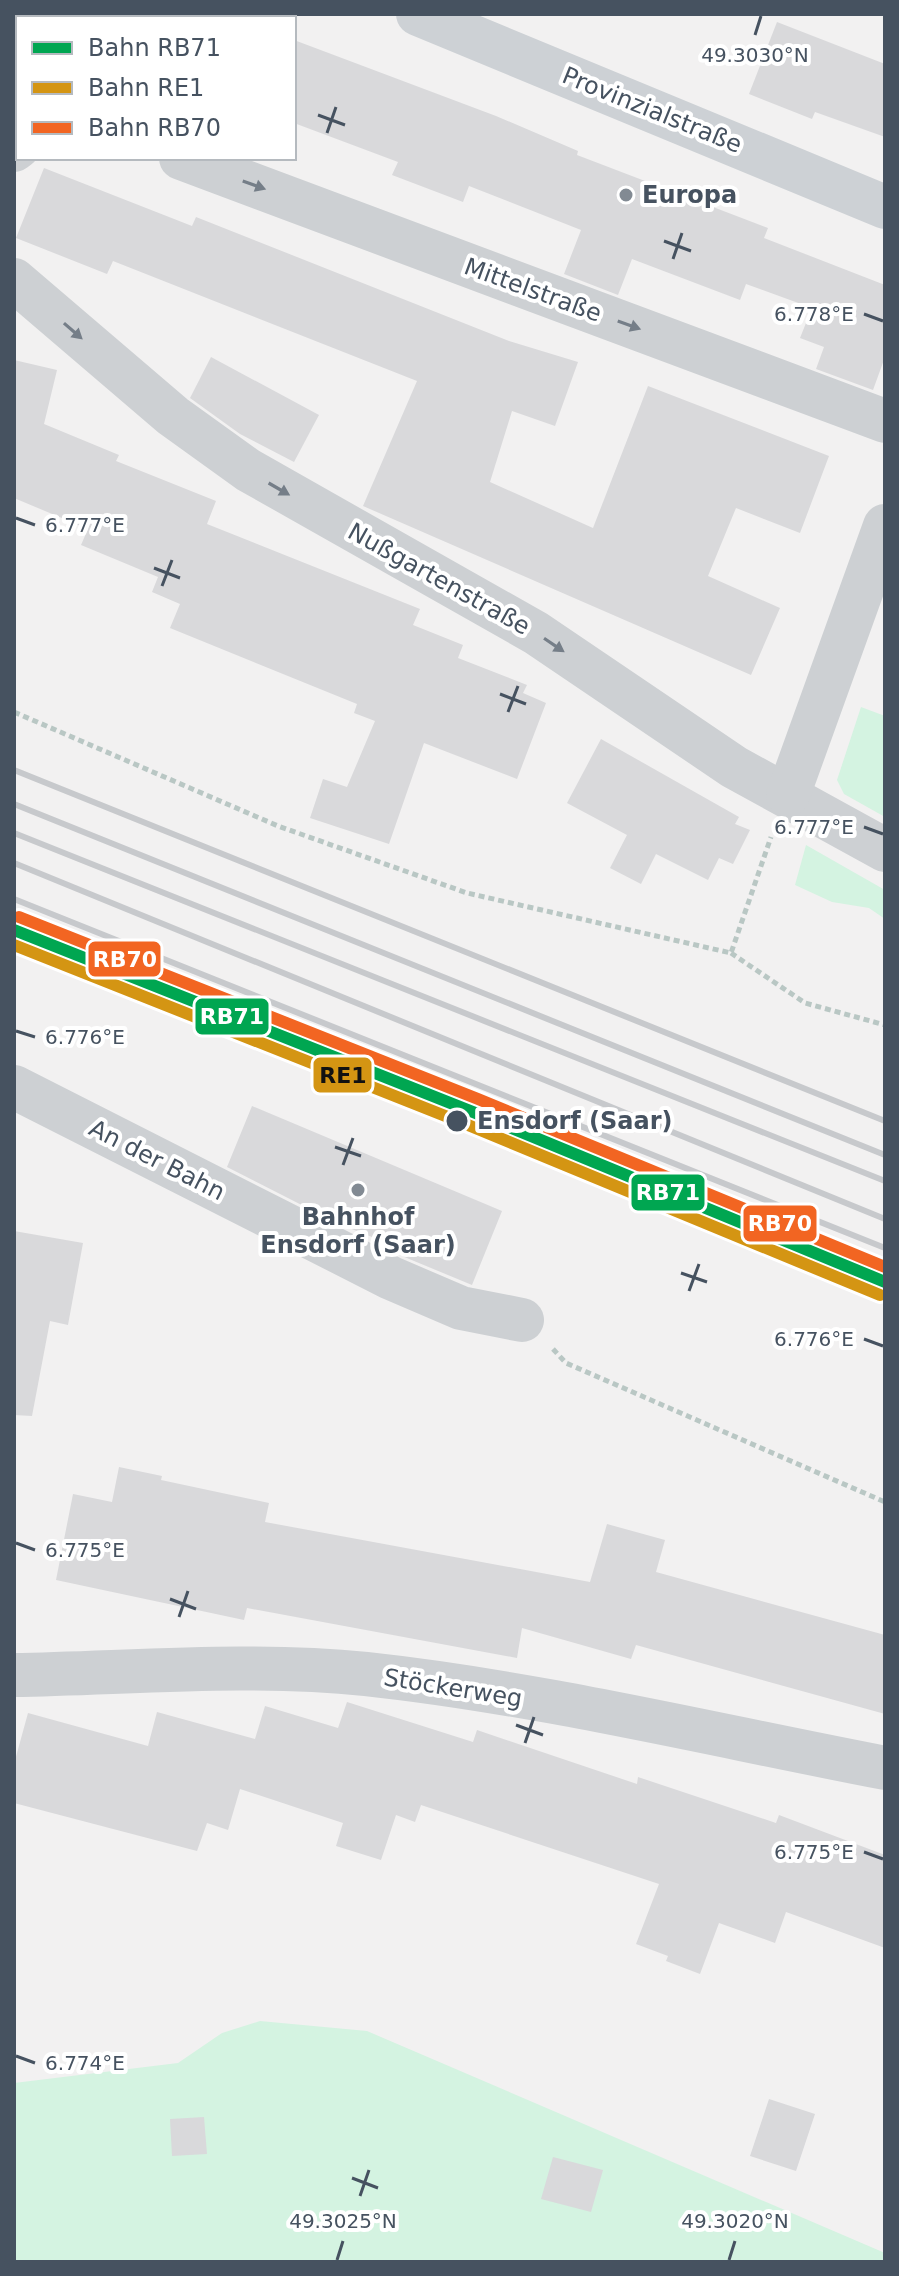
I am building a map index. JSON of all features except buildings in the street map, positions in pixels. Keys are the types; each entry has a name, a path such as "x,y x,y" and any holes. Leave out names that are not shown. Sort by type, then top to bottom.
{"main road":[{"name":"Provinzialstraße","path":"418,14 885,207"}],"street":[{"name":"Mittelstraße","path":"186,160 885,421"},
{"name":"Nußgartenstraße","path":"14,280 173,416 248,470 536,633 734,767 885,850"},
{"path":"788,795 885,526"},
{"name":"An der Bahn","path":"14,1087 391,1278 461,1308 522,1320"},
{"name":"Stöckerweg","path":"14,1675 263,1671 365,1674 539,1701 885,1768"}],"path":[{"path":"14,712 278,826 467,893 731,953 805,1003 885,1025"},
{"path":"731,953 761,861 788,795"},
{"path":"522,1320 566,1363 885,1502"}],"green space":[{"path":"861,707 885,716 885,817 844,794 837,780"},
{"path":"806,845 885,890 885,919 869,908 832,902 795,885"},
{"path":"260,2021 367,2031 885,2253 885,2262 14,2262 14,2083 178,2063 222,2033"}],"railway":[{"path":"14,770 885,1121"},
{"path":"14,804 885,1155"},
{"path":"14,833 885,1181"},
{"path":"14,863 885,1219"},
{"path":"14,899 885,1248"}],"rail line":[{"name":"RB70","path":"19,917 478,1099 885,1267"},
{"name":"RB71","path":"14,930 473,1112 885,1282"},
{"name":"RE1","path":"14,945 468,1125 880,1295"}],"place":[{"name":"Europa","path":"626,195"},
{"name":"Ensdorf (Saar)","path":"457,1121"},
{"name":"Bahnhof Ensdorf (Saar)","path":"358,1190"}]}
